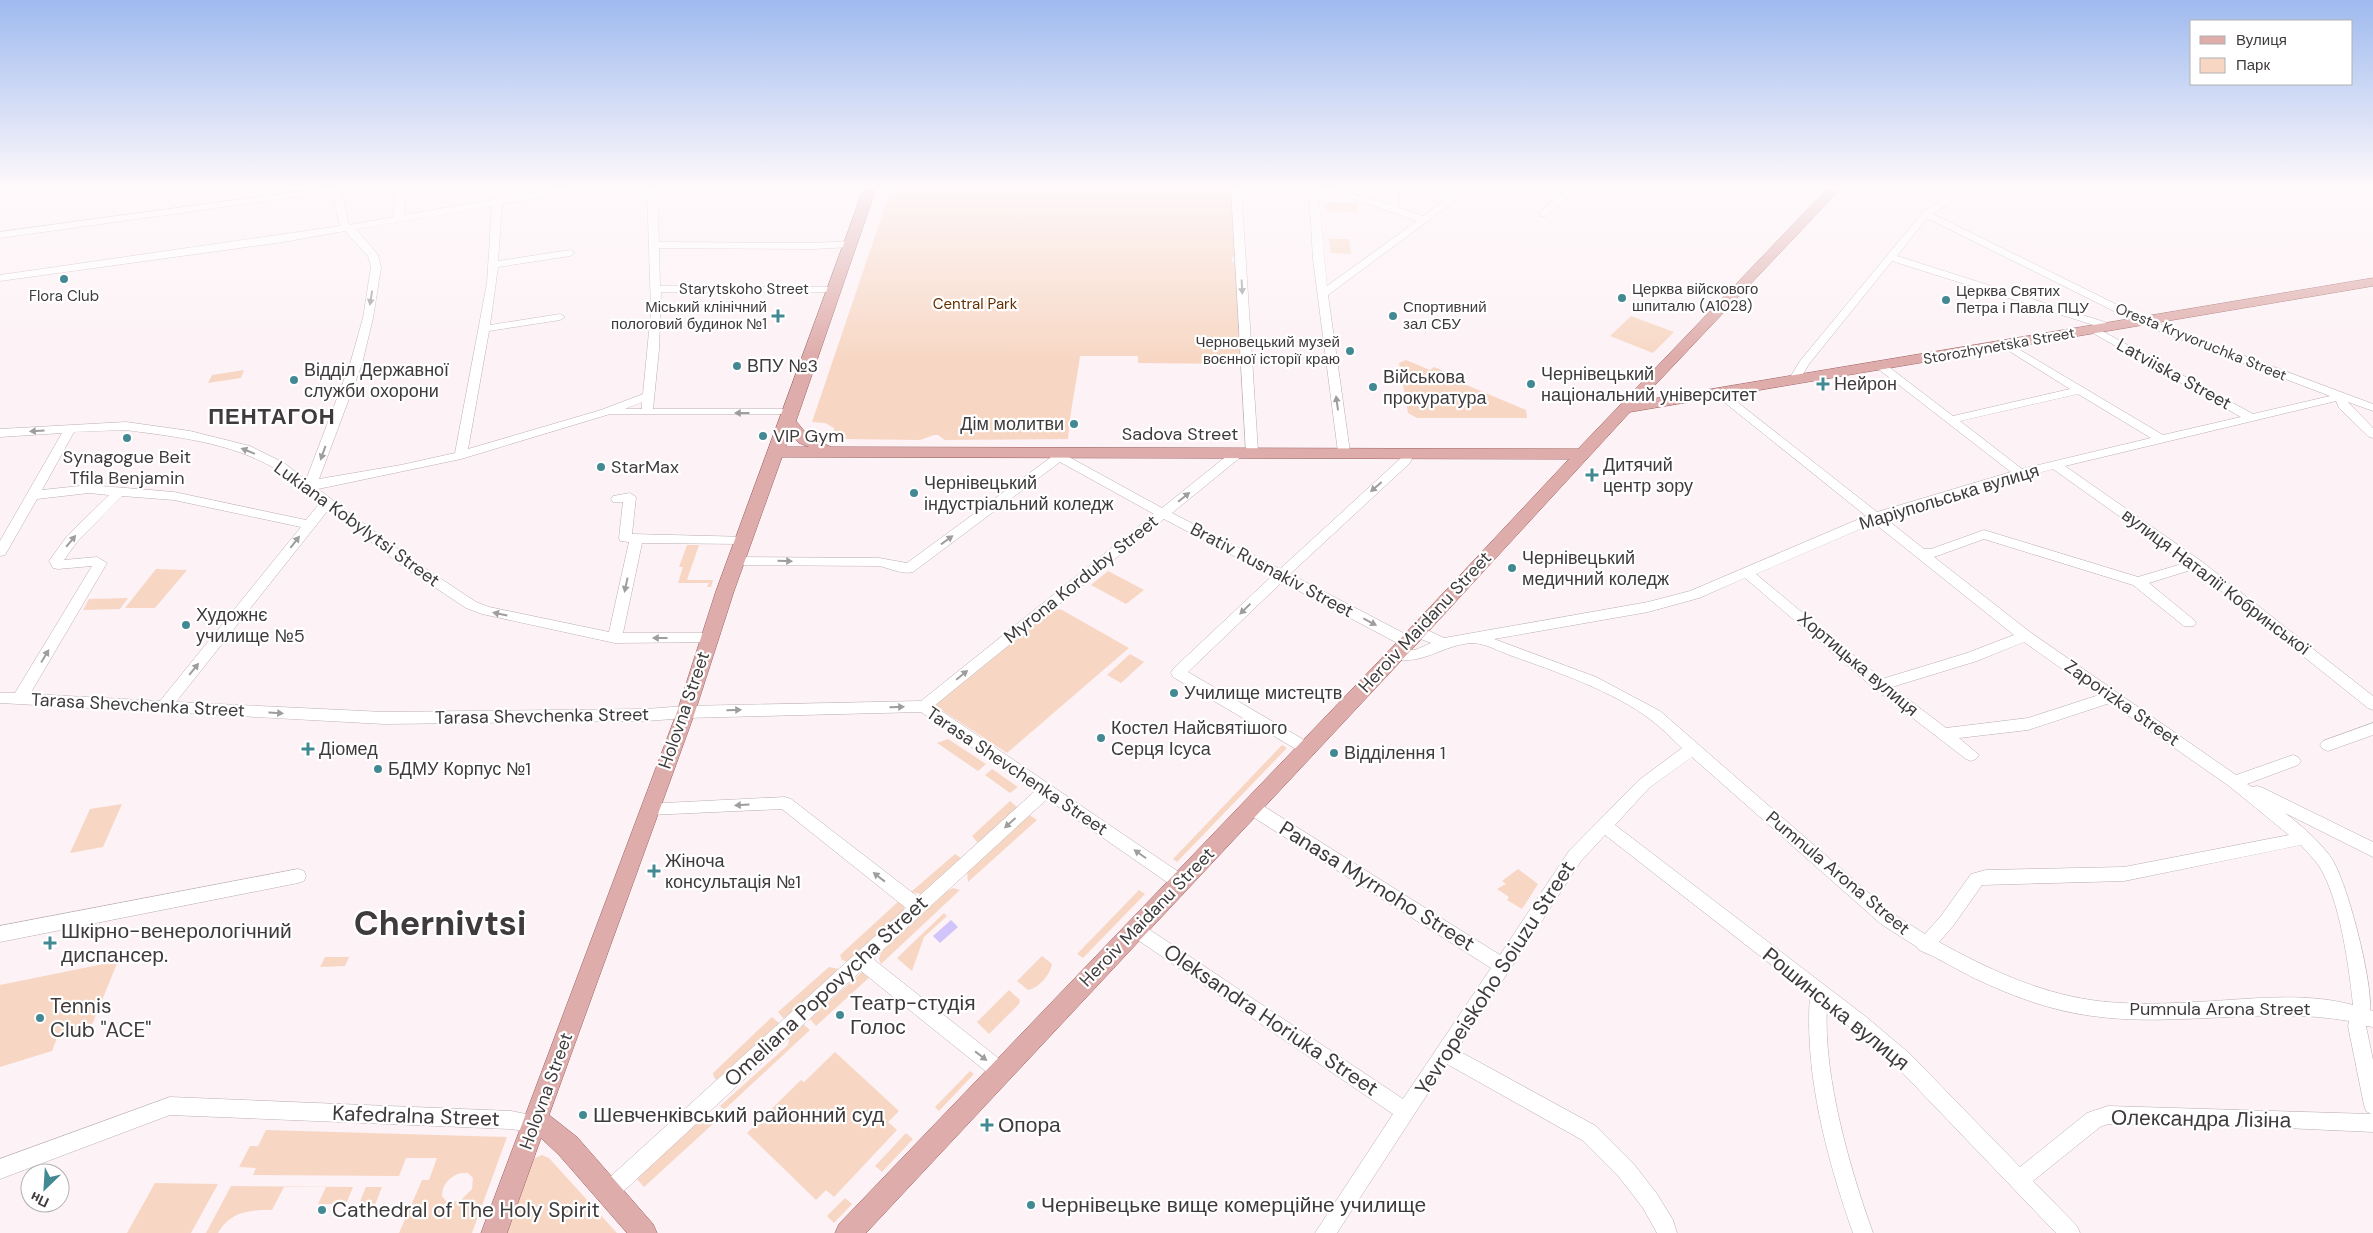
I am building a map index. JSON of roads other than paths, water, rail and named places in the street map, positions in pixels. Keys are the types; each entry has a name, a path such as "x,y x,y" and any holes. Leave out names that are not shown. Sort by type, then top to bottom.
{"main road":[{"name":"Holovna Street","path":"494,1233 686,712 736,561 790,417 851,244"},
{"name":"Heroiv Maidanu Street","path":"848,1233 1306,748 1408,643 1625,408 1782,244"},
{"name":"Storozhynetska Street","path":"1625,408 2373,282"},
{"path":"790,417 804,440"},
{"path":"778,449 788,441 804,440 837,452"},
{"name":"Sadova Street","path":"778,449 837,452 1409,452 1583,454"},
{"name":"Kafedralna Street","path":"534,1124 546,1126 568,1146 644,1233"}],"street":[{"path":"0,278 251,244"},
{"path":"308,488 318,469 356,364 368,318 376,267 373,255 363,244"},
{"path":"461,456 494,265 495,244"},
{"path":"647,412 654,349 654,245 812,246 851,244"},
{"path":"1238,244 1245,452"},
{"path":"1317,244 1344,452"},
{"path":"1324,293 1392,244"},
{"path":"1796,379 1804,362 1903,244"},
{"name":"Oresta Kryvoruchka Street","path":"1986,244 2142,321 2373,408"},
{"path":"494,265 570,253"},
{"path":"1892,258 2110,327"},
{"name":"Starytskoho Street","path":"655,288 834,289"},
{"path":"483,330 560,317"},
{"name":"Latviiska Street","path":"2096,330 2253,418"},
{"path":"2005,344 2162,440"},
{"path":"1881,366 2020,473"},
{"path":"1951,420 2079,390"},
{"name":"Zaporizka Street","path":"1718,392 2025,636 2234,782 2305,838 2325,862 2339,890 2357,961 2362,1006 2367,1017 2357,1026 2373,1105"},
{"path":"308,488 323,482 461,456 606,412 649,396"},
{"path":"2340,397 2343,406 2373,434"},
{"name":"Маріупольська вулиця","path":"1478,638 1648,607 1694,595 1876,517 2020,473 2340,397"},
{"path":"606,412 790,417"},
{"name":"Lukiana Kobylytsi Street","path":"0,433 126,426 147,428 225,443 246,449 280,466 406,562 471,605 487,611 615,638 709,638"},
{"path":"0,552 71,428"},
{"path":"736,561 879,562 908,569 1055,460 1058,452"},
{"name":"Brativ Rusnakiv Street","path":"1058,452 1065,460 1408,643 1443,644"},
{"name":"Myrona Korduby Street","path":"924,706 1163,513 1245,452"},
{"path":"1306,748 1178,674 1280,575 1406,460 1409,452"},
{"name":"вулиця Наталії Кобринської","path":"2055,465 2196,564 2373,704"},
{"path":"33,495 89,489 174,496 309,524"},
{"path":"20,698 100,563 97,561 58,565 56,561 72,539 120,491"},
{"path":"617,499 630,498 625,538 744,540"},
{"path":"163,706 328,502"},
{"path":"1920,553 1932,553 1984,534 2138,582 2189,623"},
{"path":"615,638 636,538"},
{"path":"2138,582 2196,564"},
{"name":"Хортицька вулиця","path":"1746,572 1880,685 1971,755"},
{"path":"1880,685 1972,656 2025,636"},
{"name":"Pumnula Arona Street","path":"1408,643 1404,656 1430,651 1443,644 1478,638 1573,673 1626,696 1655,715 1887,919 1925,945 1987,975 2046,997 2091,1008 2166,1011 2318,1009 2367,1017"},
{"path":"1944,734 2028,724 2113,696"},
{"name":"Tarasa Shevchenka Street","path":"0,698 384,718 646,715 686,712 924,706 1180,882"},
{"path":"2328,745 2373,728"},
{"name":"Yevropeiskoho Soiuzu Street","path":"1325,1233 1574,856 1644,784 1693,748"},
{"path":"2234,782 2293,761"},
{"path":"2234,782 2244,785 2373,850"},
{"name":"Omeliana Popovycha Street","path":"608,1193 1046,790"},
{"path":"649,809 785,803 918,907"},
{"name":"Panasa Myrnoho Street","path":"1251,807 1503,966"},
{"name":"Рошинська вулиця","path":"1604,826 1902,1058 2070,1233"},
{"path":"1925,945 1947,921 1977,880 1986,877 2124,874 2305,838"},
{"path":"0,934 298,876"},
{"name":"Oleksandra Horiuka Street","path":"1135,929 1406,1112"},
{"path":"861,960 1000,1071"},
{"path":"1819,992 1817,1021 1822,1083 1851,1200 1864,1233"},
{"path":"1444,1053 1589,1133 1626,1170 1650,1201 1666,1227 1667,1233"},
{"name":"Kafedralna Street","path":"0,1168 170,1106 511,1120 534,1124"},
{"name":"Олександра Лізіна","path":"2020,1179 2094,1120 2108,1114 2373,1123"}],"place":[{"name":"Flora Club","path":"64,279"},
{"name":"Церква війскового шпиталю (А1028)","path":"1622,298"},
{"name":"Церква Святих Петра і Павла ПЦУ","path":"1946,300"},
{"name":"Міський клінічний пологовий будинок №1","path":"778,316"},
{"name":"Спортивний зал СБУ","path":"1393,316"},
{"name":"Черновецький музей воєнної історії краю","path":"1350,351"},
{"name":"ВПУ №3","path":"737,366"},
{"name":"Відділ Державної служби охорони","path":"294,380"},
{"name":"Чернівецький національний університет","path":"1531,384"},
{"name":"Нейрон","path":"1823,384"},
{"name":"Військова прокуратура","path":"1373,387"},
{"name":"Дім молитви","path":"1074,424"},
{"name":"VIP Gym","path":"763,436"},
{"name":"Synagogue Beit Tfila Benjamin","path":"127,438"},
{"name":"StarMax","path":"601,467"},
{"name":"Дитячий центр зору","path":"1592,475"},
{"name":"Чернівецький індустріальний коледж","path":"914,493"},
{"name":"Чернівецький медичний коледж","path":"1512,568"},
{"name":"Художнє училище №5","path":"186,625"},
{"name":"Училище мистецтв","path":"1174,693"},
{"name":"Костел Найсвятішого Серця Ісуса","path":"1101,738"},
{"name":"Діомед","path":"308,749"},
{"name":"Відділення 1","path":"1334,753"},
{"name":"БДМУ Корпус №1","path":"378,769"},
{"name":"Жіноча консультація №1","path":"654,871"},
{"name":"Шкірно-венерологічний диспансер.","path":"50,943"},
{"name":"Театр-студія Голос","path":"840,1015"},
{"name":"Tennis Club \"ACE\"","path":"40,1018"},
{"name":"Шевченківський районний суд","path":"583,1115"},
{"name":"Опора","path":"987,1125"},
{"name":"Чернівецьке вище комерційне училище","path":"1031,1205"},
{"name":"Cathedral of The Holy Spirit","path":"322,1210"}],"district":[{"name":"ПЕНТАГОН","path":"272,416"},
{"name":"Chernivtsi","path":"440,923"}],"park label":[{"name":"Central Park","path":"975,304"}]}
